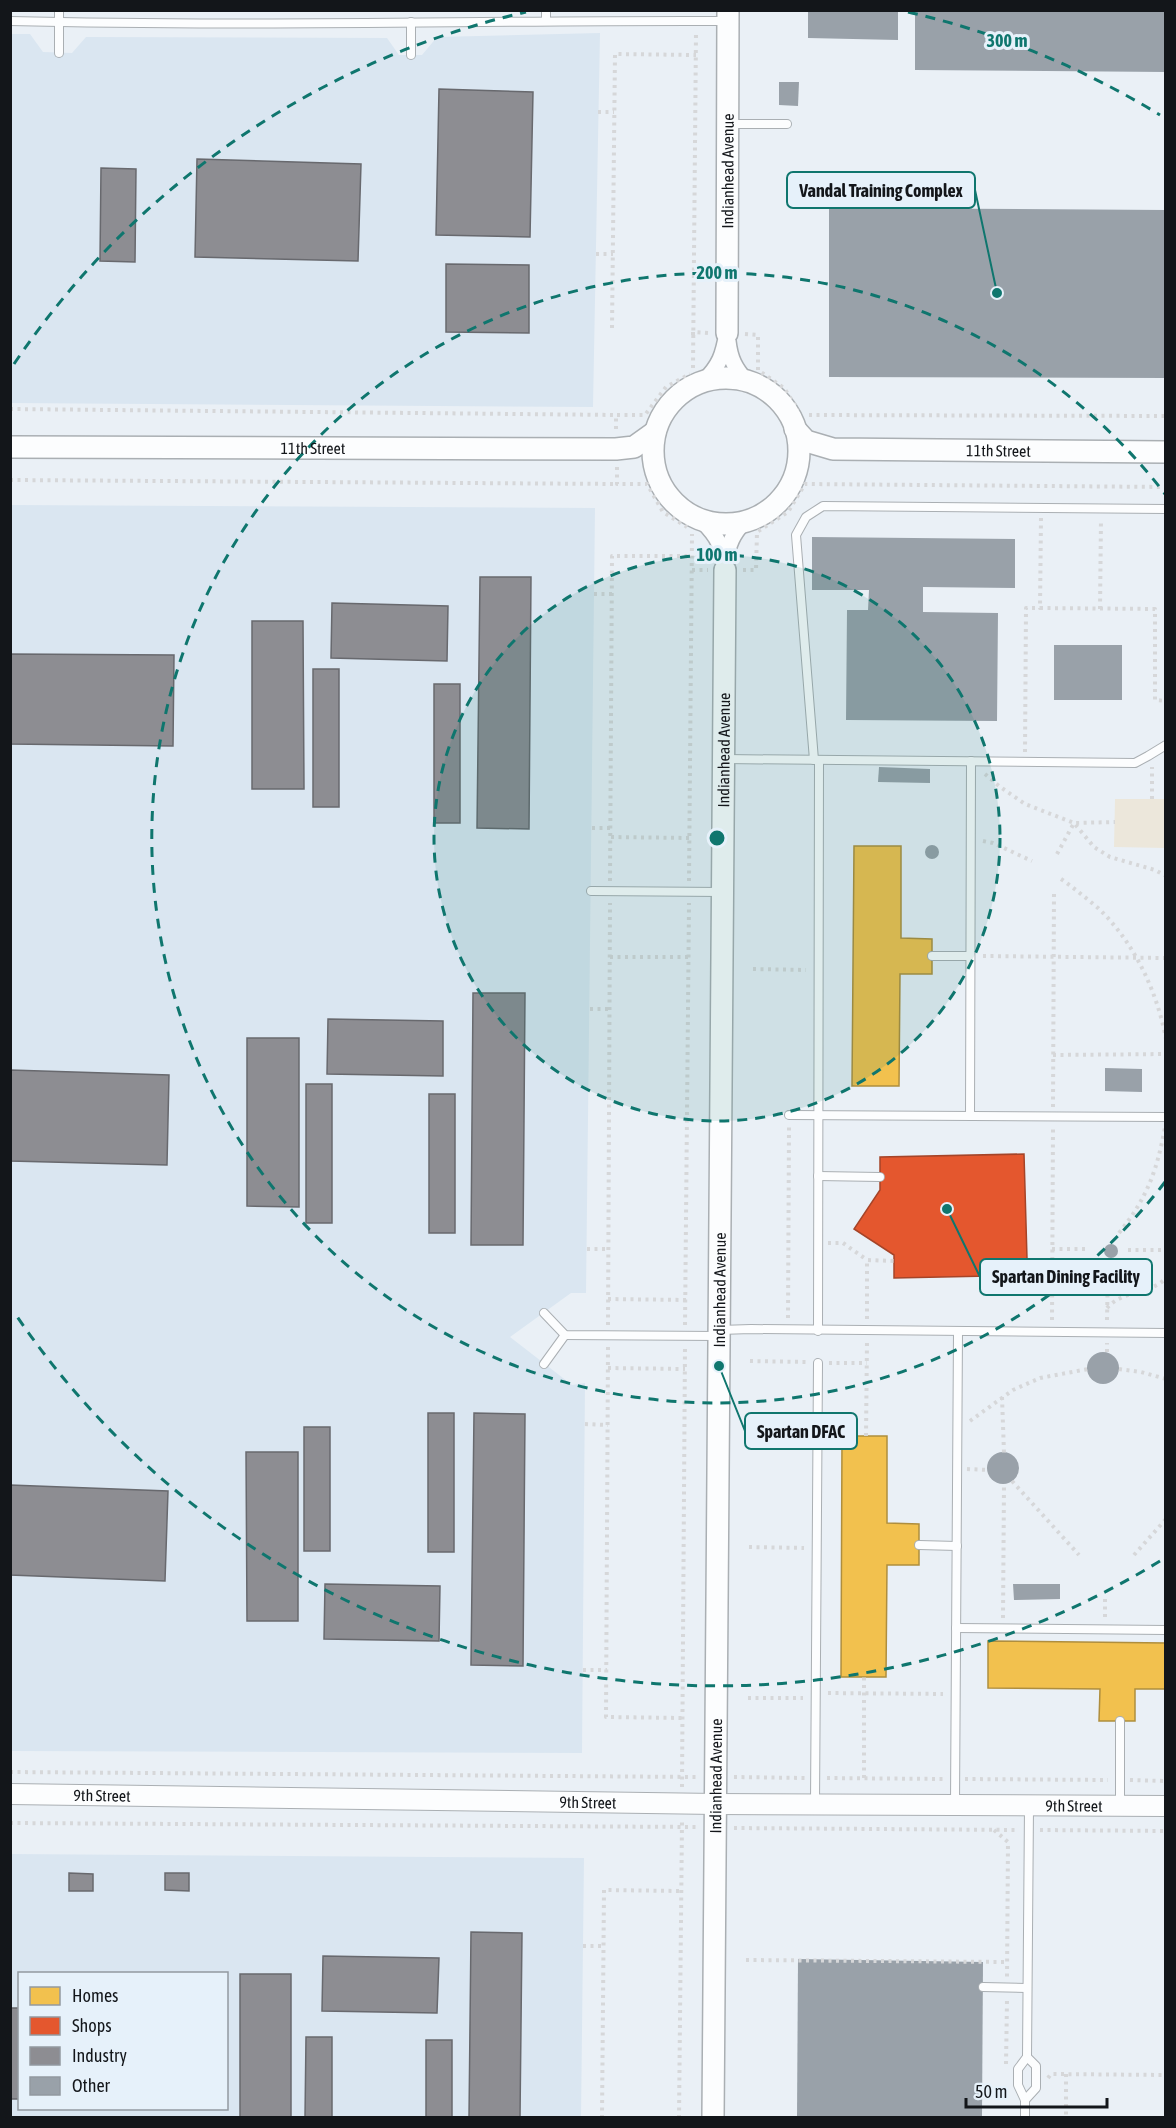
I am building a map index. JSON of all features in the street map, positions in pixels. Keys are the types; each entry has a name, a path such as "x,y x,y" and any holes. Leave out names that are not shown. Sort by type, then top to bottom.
{"main road":[{"name":"Indianhead Avenue","path":"727,333 728,16"},
{"path":"725,378 746,381 777,399 788,413 795,429 799,454 796,472 788,489 764,514 744,522 724,524 702,520 685,512 670,499 663,488 655,470 652,451 655,432 663,414 675,398 685,390 704,381 725,378"},
{"path":"795,429 806,441 833,449"},
{"path":"616,449 634,447 655,432"},
{"name":"11th Street","path":"10,447 616,449"},
{"path":"616,449 632,452 645,458 655,470"},
{"path":"796,472 818,454 833,449"},
{"name":"11th Street","path":"833,449 1166,452"},
{"name":"Indianhead Avenue","path":"713,2118 726,570"}],"street":[{"path":"727,333 734,367 746,381"},
{"path":"704,381 717,367 724,353 727,333"},
{"path":"702,520 716,534 723,548 726,570"},
{"path":"726,570 728,549 733,535 744,522"},
{"name":"9th Street","path":"10,1794 716,1804 1166,1806"}],"lane":[{"path":"59,10 59,53"},
{"path":"546,10 546,20"},
{"path":"10,21 696,21 728,16"},
{"path":"411,22 411,55"},
{"path":"729,124 788,124"},
{"path":"818,1331 817,760 796,535 806,517 823,506 1166,509"},
{"path":"724,759 1135,762 1166,745"},
{"path":"970,1116 971,761"},
{"path":"591,891 723,892"},
{"path":"932,956 970,956"},
{"path":"789,1115 1166,1117"},
{"path":"818,1176 880,1177"},
{"path":"544,1313 565,1335 685,1336 750,1329 1166,1333"},
{"path":"955,1805 958,1332"},
{"path":"544,1364 565,1335"},
{"path":"815,1804 818,1363"},
{"path":"919,1545 957,1546"},
{"path":"956,1628 1166,1630"},
{"path":"1120,1721 1120,1806"},
{"path":"1024,2118 1025,2100 1018,2085 1018,2068 1027,2057 1029,1805"},
{"path":"983,1987 1028,1988"},
{"path":"1025,2100 1036,2088 1036,2066 1027,2057"}],"path":[{"path":"10,410 645,415 666,387 693,372 696,21"},
{"path":"612,328 615,54 696,55"},
{"path":"598,112 614,112"},
{"path":"596,254 613,254"},
{"path":"693,332 758,335 758,370 784,388 802,415 1166,416"},
{"path":"616,415 617,483"},
{"path":"10,480 647,484 663,512 692,530 679,2118"},
{"path":"692,570 756,570 757,532 788,512 805,484 1166,487"},
{"path":"1040,608 1041,508"},
{"path":"1100,609 1101,509"},
{"path":"682,1718 606,1717 612,556 692,556"},
{"path":"594,594 612,594"},
{"path":"1025,762 1026,608 1155,609 1155,700 1166,700"},
{"path":"1152,799 1153,754"},
{"path":"971,761 999,786 1025,804 1074,823 1115,822"},
{"path":"1057,854 1074,823"},
{"path":"1074,823 1094,847 1110,857 1155,870 1166,876"},
{"path":"592,828 611,828"},
{"path":"611,837 689,838"},
{"path":"971,838 993,843 1032,861"},
{"path":"1061,879 1099,909 1128,944 1162,1017 1166,1039"},
{"path":"970,956 1166,958"},
{"path":"610,957 688,957"},
{"path":"753,969 819,970"},
{"path":"590,1009 610,1009"},
{"path":"1053,1055 1166,1054"},
{"path":"788,1331 789,1115"},
{"path":"1119,1233 1147,1192 1166,1124"},
{"path":"818,1243 843,1243 867,1260"},
{"path":"587,1249 609,1249"},
{"path":"1052,1249 1087,1249"},
{"path":"1128,1250 1166,1250"},
{"path":"1107,1352 1108,1267"},
{"path":"1107,1308 1115,1299 1159,1285 1166,1278"},
{"path":"608,1299 686,1300"},
{"path":"608,1368 685,1369"},
{"path":"957,1429 1013,1390 1040,1378 1088,1369"},
{"path":"1119,1369 1166,1378"},
{"path":"1002,1397 1004,1453"},
{"path":"585,1424 608,1425"},
{"path":"957,1469 988,1470"},
{"path":"1012,1481 1079,1555"},
{"path":"1003,1629 1004,1484"},
{"path":"1134,1555 1166,1519"},
{"path":"749,1547 817,1548"},
{"path":"1105,1599 1105,1629"},
{"path":"583,1670 607,1670"},
{"path":"864,1677 864,1778"},
{"path":"748,1698 864,1693 956,1694"},
{"path":"10,1772 1166,1780"},
{"path":"10,1823 1166,1830"},
{"path":"993,1829 1008,1842 1006,2068"},
{"path":"602,2118 604,1890 681,1891"},
{"path":"583,1946 603,1946"},
{"path":"746,1960 1008,1962"},
{"path":"1051,2074 1166,2075"},
{"path":"1065,2074 1066,2118"}],"shaded area":[{"path":"600,33 593,407 11,403 11,34 30,34 43,52 72,53 86,37 387,38 399,55 422,55 437,37"},
{"path":"11,505 595,508 586,1293 571,1293 510,1337 572,1385 585,1383 582,1753 11,1751"},
{"path":"1115,799 1165,799 1165,848 1114,847"},
{"path":"11,1854 584,1858 581,2117 11,2118"}],"building: Homes":[{"path":"854,846 901,846 901,938 932,939 932,974 900,974 899,1086 852,1086"},
{"path":"842,1436 887,1436 887,1523 919,1524 919,1565 887,1565 886,1677 841,1677"},
{"path":"988,1641 1166,1643 1166,1689 1135,1689 1135,1721 1099,1721 1100,1689 988,1688"}],"building: Shops":[{"path":"1024,1154 1028,1293 991,1294 990,1276 894,1278 894,1255 854,1229 880,1190 880,1157"}],"building: Industry":[{"path":"439,89 533,92 530,237 436,235"},
{"path":"197,159 361,164 358,261 195,257"},
{"path":"101,168 136,169 135,262 100,261"},
{"path":"446,264 529,265 529,333 446,332"},
{"path":"480,577 531,577 529,829 477,828"},
{"path":"332,603 448,606 447,661 331,658"},
{"path":"252,621 303,621 304,789 252,789"},
{"path":"10,654 174,655 173,746 10,744"},
{"path":"313,669 339,669 339,807 313,807"},
{"path":"434,684 460,684 460,823 434,823"},
{"path":"473,993 525,993 523,1245 471,1245"},
{"path":"328,1019 443,1021 443,1076 327,1074"},
{"path":"247,1038 299,1038 299,1207 247,1206"},
{"path":"10,1070 169,1075 167,1165 10,1161"},
{"path":"306,1084 332,1084 332,1223 306,1223"},
{"path":"429,1094 455,1094 455,1233 429,1233"},
{"path":"428,1413 454,1413 454,1552 428,1552"},
{"path":"474,1413 525,1414 523,1666 471,1665"},
{"path":"304,1427 330,1427 330,1551 304,1551"},
{"path":"246,1452 298,1452 298,1621 247,1621"},
{"path":"10,1485 168,1491 165,1581 10,1575"},
{"path":"325,1584 440,1586 439,1641 324,1639"},
{"path":"69,1873 93,1874 93,1891 69,1891"},
{"path":"165,1873 189,1873 189,1891 165,1890"},
{"path":"471,1932 522,1933 520,2118 469,2118"},
{"path":"323,1956 439,1958 437,2013 322,2011"},
{"path":"240,1974 291,1974 291,2118 240,2118"},
{"path":"10,2008 18,2008 18,2099 10,2099"},
{"path":"306,2037 332,2037 332,2118 305,2118"},
{"path":"426,2040 452,2040 452,2118 426,2118"}],"building: Other":[{"path":"808,10 898,10 898,40 808,38"},
{"path":"915,10 1166,10 1166,72 915,70"},
{"path":"779,82 799,82 798,106 779,105"},
{"path":"829,208 1166,210 1166,378 829,377"},
{"path":"812,537 1015,539 1015,588 923,587 923,612 998,613 997,721 846,720 847,610 868,610 869,590 812,590"},
{"path":"1054,645 1122,645 1122,700 1054,700"},
{"path":"879,767 930,769 930,783 878,782"},
{"path":"932,845 937,847 939,852 937,857 932,859 927,857 925,852 927,847"},
{"path":"1105,1068 1142,1069 1142,1092 1105,1091"},
{"path":"1111,1244 1116,1246 1118,1251 1116,1256 1111,1258 1106,1256 1104,1251 1106,1246"},
{"path":"1103,1352 1114,1357 1119,1368 1114,1379 1103,1384 1092,1379 1087,1368 1092,1357"},
{"path":"1003,1452 1014,1457 1019,1468 1014,1479 1003,1484 992,1479 987,1468 992,1457"},
{"path":"1013,1584 1060,1584 1060,1599 1014,1600"},
{"path":"798,1959 983,1962 982,2118 797,2118"}],"place":[{"name":"Vandal Training Complex","path":"997,293"},
{"name":"Spartan Dining Facility","path":"947,1209"},
{"name":"Spartan DFAC","path":"719,1366"}]}
